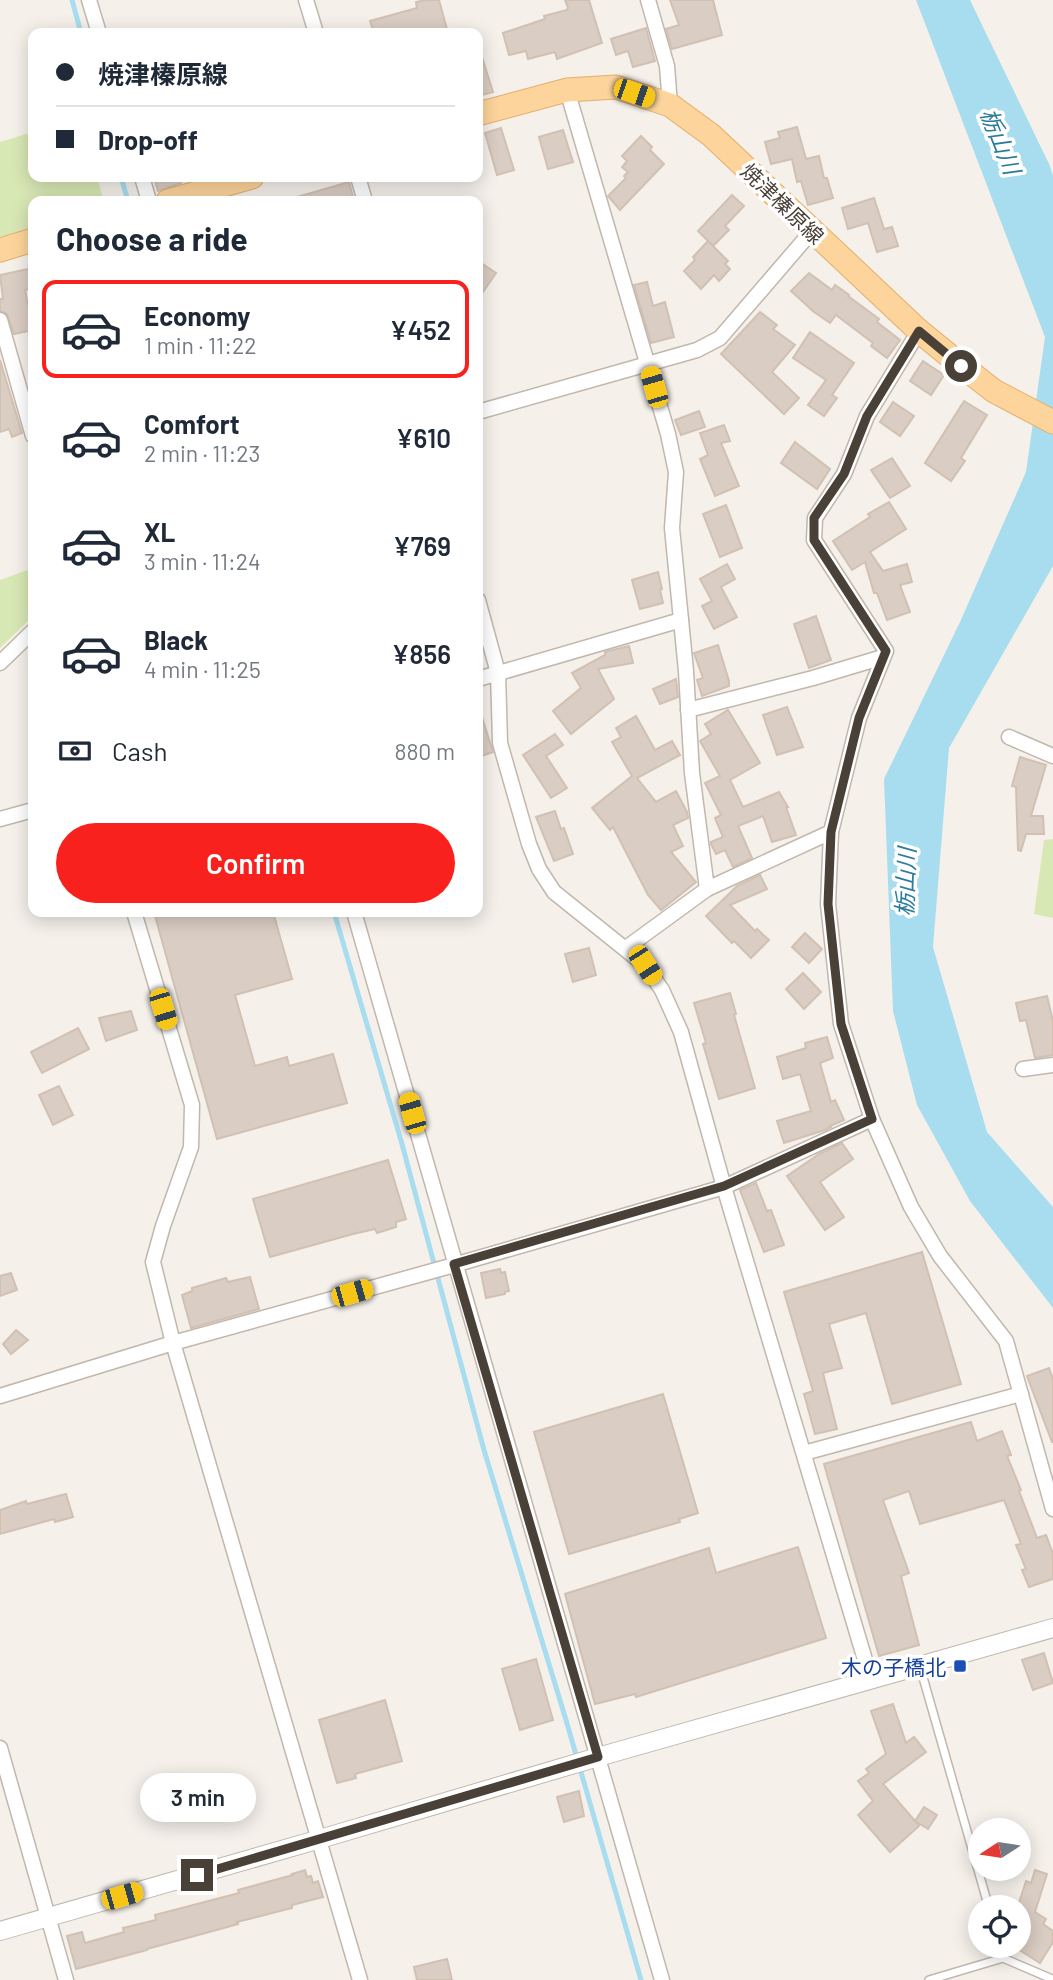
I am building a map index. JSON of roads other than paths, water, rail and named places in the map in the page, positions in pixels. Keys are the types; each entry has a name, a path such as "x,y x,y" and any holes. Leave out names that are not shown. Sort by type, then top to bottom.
{"main road":[{"name":"焼津榛原線","path":"483,113 567,90 616,87 670,106 711,135 919,331 994,391 1053,422"},
{"path":"186,196 234,182"},
{"path":"0,250 28,242"}],"street":[{"path":"89,0 97,28"},
{"path":"306,0 314,28"},
{"path":"648,0 667,66 670,106"},
{"path":"567,90 648,363 676,472 672,528 692,773 707,889"},
{"path":"483,411 697,350 720,338 812,231"},
{"path":"0,320 28,418"},
{"path":"919,331 867,416 844,474 814,518 814,540 886,651 859,718 831,832 828,904 841,1024 872,1119 911,1207 940,1256 1006,1341 1053,1509"},
{"path":"483,618 498,673 500,743 529,844 539,869 554,892 645,965 662,990 681,1032 871,1680"},
{"path":"483,678 681,620"},
{"path":"0,663 28,636"},
{"path":"688,710 883,657"},
{"path":"1009,737 1053,756"},
{"path":"0,819 28,811"},
{"path":"626,948 707,889 831,832"},
{"path":"136,917 192,1105 191,1147 153,1262 173,1343 360,1980"},
{"path":"355,917 451,1266 662,1980"},
{"path":"1023,1069 1053,1065"},
{"path":"0,1396 173,1343 451,1266 724,1186 872,1119"},
{"path":"804,1453 1021,1394"},
{"path":"0,1931 1053,1628"},
{"path":"0,1748 66,1980"}],"lane":[{"path":"920,1667 985,1895"},
{"path":"929,1980 1003,1958 1052,1979"}],"water":[{"name":"栃山川","path":"916,0 970,0 1053,176 1053,566 949,748 933,947 987,1132 1053,1207 1053,1308 970,1201 917,1105 893,1011 884,779 960,622 1026,472 1045,337"}],"waterway":[{"path":"72,0 80,28"},
{"path":"122,182 127,196"},
{"path":"335,917 402,1144 484,1450 641,1980"}],"place":[{"name":"木の子橋北","path":"960,1666"}]}
